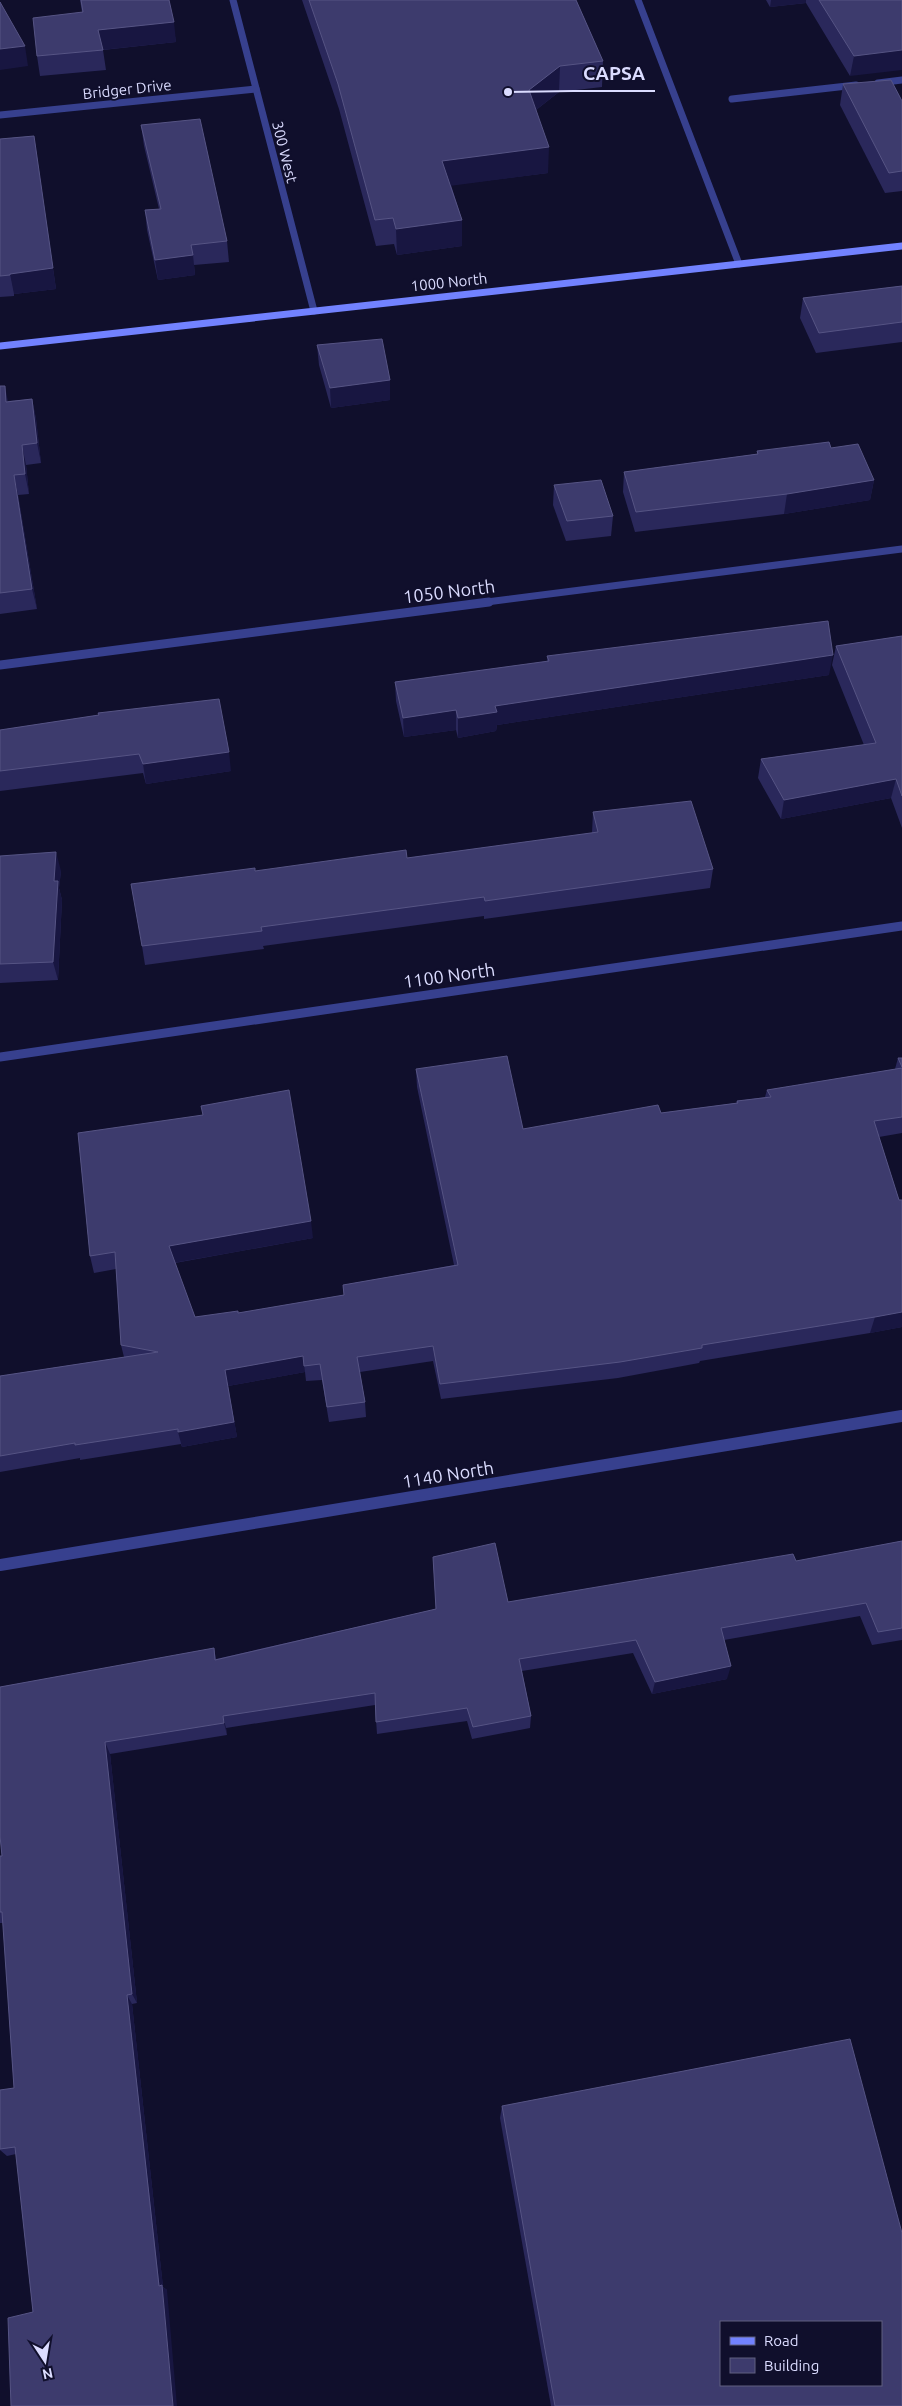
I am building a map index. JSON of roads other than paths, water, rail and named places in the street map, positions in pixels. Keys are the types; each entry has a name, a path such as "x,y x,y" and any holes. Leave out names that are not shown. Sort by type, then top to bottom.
{"street":[{"name":"300 West","path":"232,0 314,311"},
{"path":"638,0 739,264"},
{"path":"874,83 902,80"},
{"path":"732,99 864,84"},
{"name":"Bridger Drive","path":"0,114 256,89"},
{"name":"1000 North","path":"0,346 902,246"},
{"name":"1050 North","path":"0,665 902,549"},
{"name":"1100 North","path":"0,1057 902,926"},
{"name":"1140 North","path":"0,1565 902,1416"}],"place":[{"name":"CAPSA","path":"508,92"}]}
